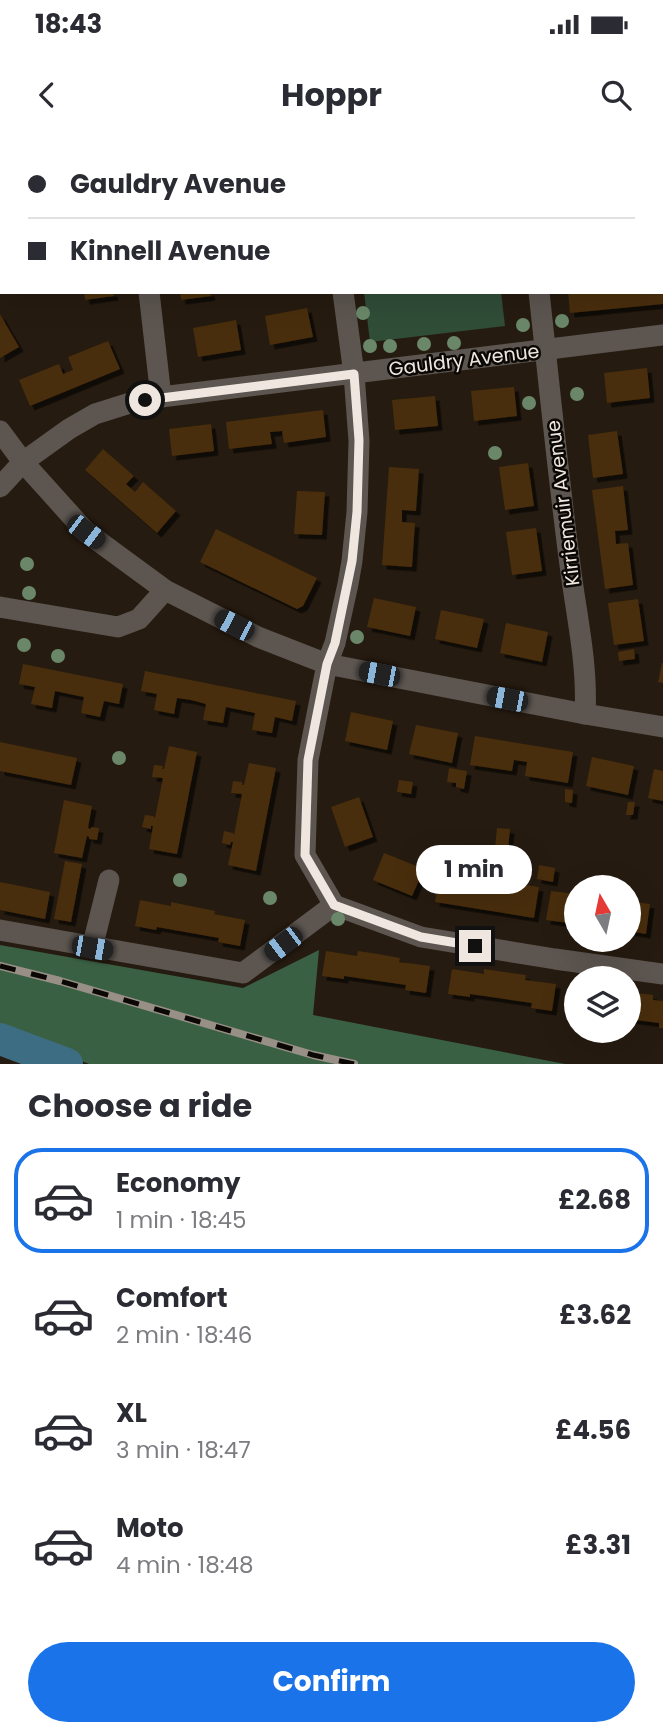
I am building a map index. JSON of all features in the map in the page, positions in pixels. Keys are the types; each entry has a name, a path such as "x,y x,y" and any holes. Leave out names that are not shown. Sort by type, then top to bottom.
{"street":[{"path":"149,294 161,397"},
{"path":"343,294 359,440 357,512 352,561 335,643 327,664 308,760 305,855 334,905 421,937 663,974"},
{"name":"Kirriemuir Avenue","path":"539,294 581,640 586,692 585,714"},
{"name":"Gauldry Avenue","path":"0,487 23,461 69,429 95,414 130,403 663,335"},
{"path":"0,431 86,532 165,590 258,637 327,664 663,727"},
{"path":"0,607 118,627 139,619 165,590"},
{"path":"92,948 109,880"},
{"path":"0,930 243,974 334,905"}],"green space":[{"path":"364,294 501,294 505,326 370,342"},
{"path":"0,945 243,988 319,950 313,1015 565,1064 89,1064 0,1029"}],"building":[{"path":"84,294 114,296 85,300"},
{"path":"180,294 211,296 181,300"},
{"path":"568,294 663,294 663,304 570,313"},
{"path":"307,308 313,337 270,345 265,316"},
{"path":"0,314 19,347 0,358"},
{"path":"236,320 241,350 198,357 193,328"},
{"path":"108,341 120,369 30,406 19,380 59,364 63,374 73,370 68,357"},
{"path":"647,368 650,398 607,403 604,373"},
{"path":"514,387 517,416 474,421 471,391"},
{"path":"435,396 438,426 395,430 392,400"},
{"path":"323,410 326,437 284,443 282,431 270,432 272,444 229,449 226,422"},
{"path":"211,424 214,451 172,456 169,429"},
{"path":"617,431 623,474 593,478 588,435"},
{"path":"103,449 134,476 126,484 135,492 143,482 176,511 157,533 85,470"},
{"path":"528,463 534,506 505,510 499,467"},
{"path":"389,467 419,469 416,511 402,510 402,522 415,523 412,567 382,565"},
{"path":"623,486 628,530 615,531 616,544 628,543 633,585 605,589 592,490"},
{"path":"297,491 325,492 322,535 294,534"},
{"path":"536,528 542,571 512,575 506,532"},
{"path":"216,529 317,578 303,606 297,609 200,562"},
{"path":"374,598 416,607 410,636 367,627"},
{"path":"638,599 644,641 614,645 608,603"},
{"path":"441,610 484,619 477,648 435,639"},
{"path":"506,623 548,632 542,662 500,653"},
{"path":"634,649 635,659 619,661 618,652"},
{"path":"663,663 663,683 658,682"},
{"path":"23,664 123,684 119,704 104,701 100,717 81,713 84,697 55,691 52,708 31,704 35,687 19,684"},
{"path":"145,671 296,701 292,721 275,717 272,733 252,730 255,713 226,707 223,723 203,720 206,704 177,698 174,714 154,710 157,694 141,691"},
{"path":"351,712 393,721 387,750 345,741"},
{"path":"416,725 458,733 452,763 409,754"},
{"path":"475,736 573,752 568,783 525,776 527,762 514,760 512,771 470,765"},
{"path":"0,742 77,758 71,785 0,771"},
{"path":"169,746 197,752 177,854 149,849 153,826 151,829 142,827 145,815 155,818 163,778 152,777 154,765 163,766 164,769"},
{"path":"592,757 634,766 628,795 586,786"},
{"path":"249,763 276,768 256,871 228,865 233,842 230,845 222,843 224,831 234,835 242,794 231,793 233,781 242,782 244,785"},
{"path":"449,768 467,771 464,789 456,787 456,783 447,782"},
{"path":"654,769 663,771 663,801 648,798"},
{"path":"399,780 413,782 411,794 397,792"},
{"path":"565,789 573,790 572,803 565,802"},
{"path":"359,797 373,837 345,847 331,807"},
{"path":"64,800 92,806 88,828 99,828 97,840 87,836 82,858 54,853"},
{"path":"628,802 635,802 633,815 626,815"},
{"path":"497,828 510,829 508,849 495,848"},
{"path":"384,853 424,869 412,896 373,880"},
{"path":"65,861 82,864 71,922 54,919"},
{"path":"539,865 555,868 553,882 537,879"},
{"path":"440,874 482,880 480,892 493,894 495,880 539,887 534,918 435,902"},
{"path":"0,882 50,892 45,919 0,910"},
{"path":"551,891 564,893 564,922 546,920"},
{"path":"140,900 171,906 171,902 245,920 240,946 218,942 219,938 157,927 156,930 135,926"},
{"path":"641,903 650,904 646,934 641,933"},
{"path":"326,951 357,956 358,951 400,958 399,962 430,966 426,993 405,990 406,985 344,976 344,979 322,976"},
{"path":"452,969 484,974 484,969 526,975 525,980 556,984 552,1011 531,1008 532,1003 470,994 470,997 448,994"},
{"path":"641,994 653,995 653,1000 663,1001 663,1028 659,1028 659,1023 641,1021"}],"waterway":[{"path":"0,1039 67,1064"}],"railway":[{"path":"0,966 313,1055 354,1064"}],"route":[{"path":"145,400 354,374 359,440 357,512 352,561 335,643 327,664 308,760 305,855 334,905 421,937 475,946"}]}
